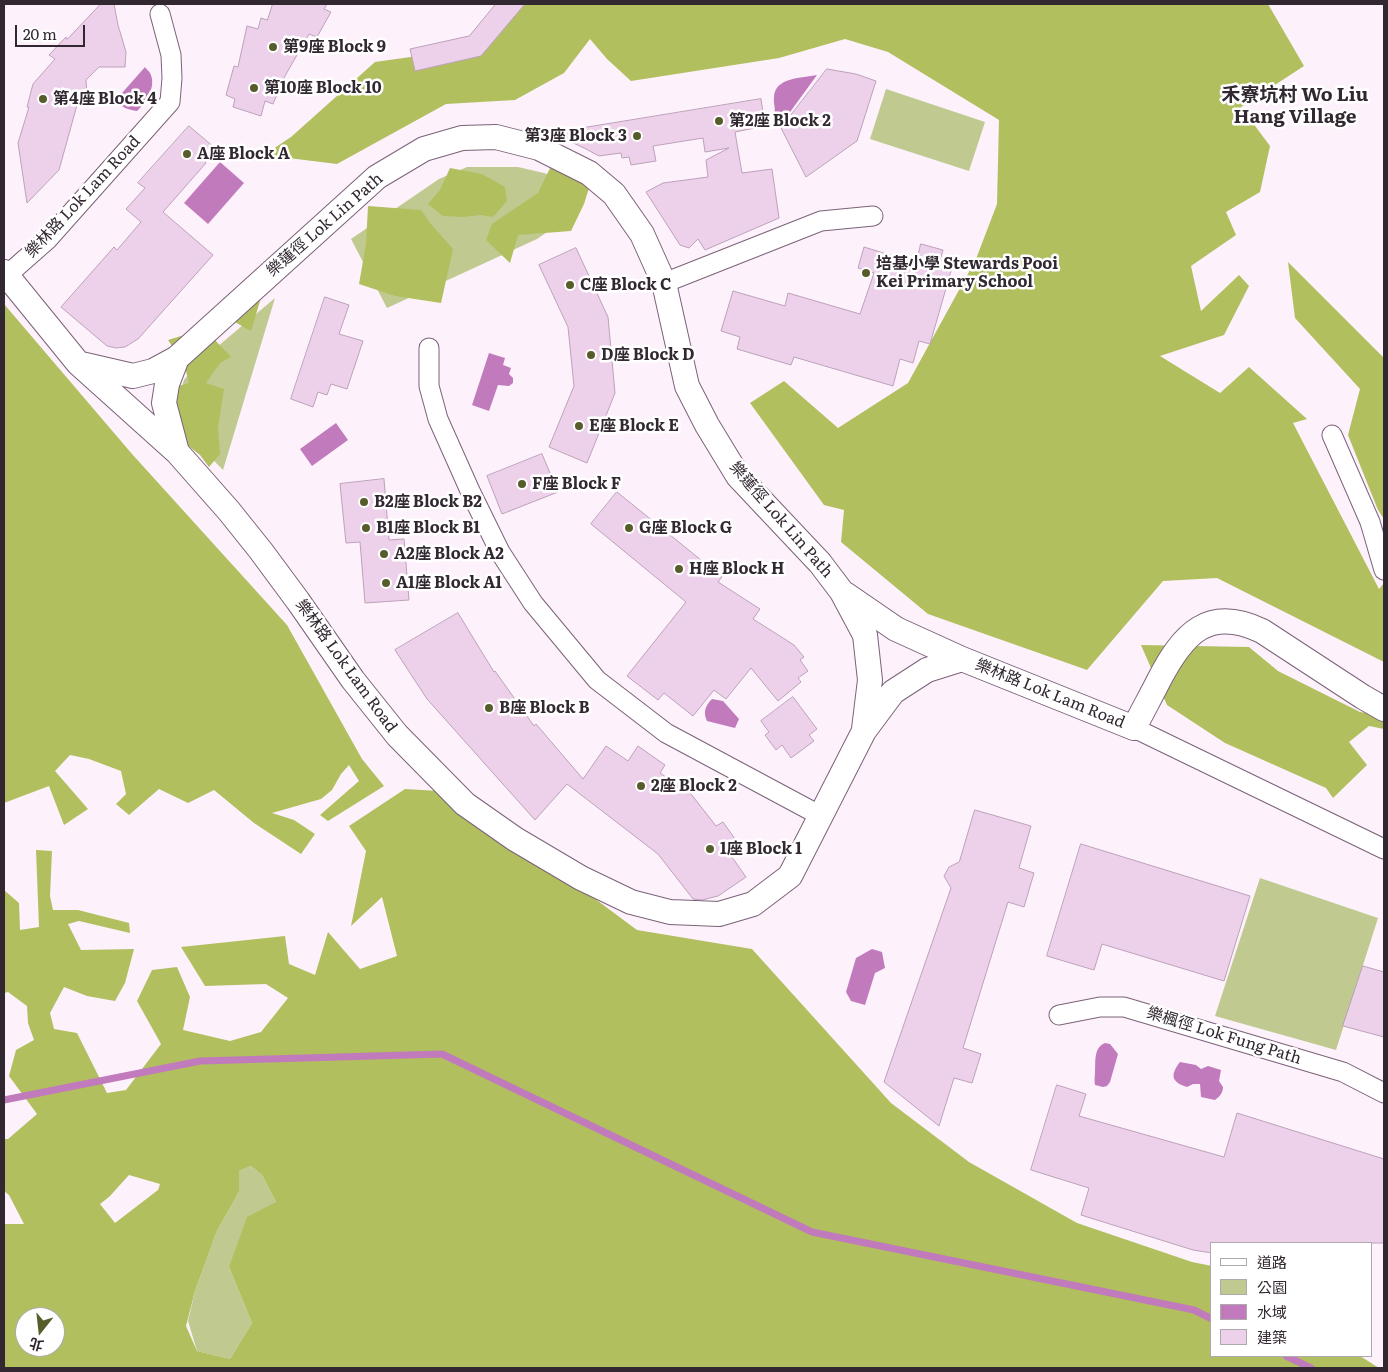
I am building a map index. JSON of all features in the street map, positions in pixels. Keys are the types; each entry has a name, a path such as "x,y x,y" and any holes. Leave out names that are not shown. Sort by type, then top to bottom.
{"street":[{"name":"樂林路 Lok Lam Road","path":"160,14 171,54 170,102 48,239 5,274 78,363 177,452 229,511 262,551 353,680 397,735 465,804 515,838 581,878 631,902 670,912 719,914 753,904 790,876 864,731 893,692 927,670 962,659 1134,728 1384,849"},
{"name":"樂蓮徑 Lok Lin Path","path":"78,363 133,376 153,371 178,358 377,177 424,149 462,138 496,137 538,148 589,173 614,194 642,234 664,283 687,386 707,425 738,476 820,563 842,592 865,635 870,680 864,731"},
{"path":"664,283 821,221 873,216"},
{"path":"429,348 430,386 438,419 470,493 500,552 533,603 596,680 666,733 821,816"},
{"name":"樂蓮徑 Lok Lin Path","path":"177,452 164,403 167,384 178,358"},
{"path":"1332,435 1370,522 1384,570"},
{"name":"樂蓮徑 Lok Lin Path","path":"842,592 896,629 962,659"},
{"path":"1134,728 1169,661 1185,639 1205,626 1227,621 1246,624 1262,631 1384,709"},
{"name":"樂楓徑 Lok Fung Path","path":"1058,1015 1100,1007 1124,1007 1343,1072 1384,1093"}],"green space":[{"path":"507,4 1268,4 1304,66 1241,107 1270,146 1260,192 1226,212 1236,235 1191,266 1201,311 1239,275 1249,286 1224,335 1160,356 1220,393 1249,367 1307,419 1293,423 1379,589 1384,583 1384,662 1217,578 1163,581 1087,670 928,614 841,542 844,510 824,505 750,403 784,381 838,428 908,383 976,259 997,204 999,120 888,52 845,39 779,58 631,81 607,59 590,39 564,73 515,100 446,104 337,164 264,155 291,137 375,62 453,51"},
{"path":"886,89 985,122 969,171 870,139"},
{"path":"552,164 590,185 584,204 571,231 518,235 510,263 486,240 492,224 538,193"},
{"path":"467,167 518,167 544,173 576,185 575,213 537,239 387,308 351,239 439,179"},
{"path":"450,168 482,174 505,187 507,201 493,217 481,215 463,217 443,216 428,204 440,190"},
{"path":"368,206 421,210 453,249 441,303 395,296 359,284 366,244"},
{"path":"1288,262 1384,358 1384,519 1378,510 1348,435 1360,389 1295,318"},
{"path":"263,291 251,331 233,321"},
{"path":"275,298 223,470 189,435 177,401 184,380 198,363"},
{"path":"4,304 132,454 287,625 362,759 384,786 328,821 320,815 359,781 349,765 341,774 332,790 321,799 272,813 294,820 315,834 301,854 254,823 214,790 188,803 159,789 129,815 116,804 126,794 121,771 89,759 70,755 55,771 88,809 64,825 49,786 4,803"},
{"path":"194,332 214,339 231,357 220,363 206,383 224,389 218,427 220,454 209,467 200,455 186,444 153,393 189,383 184,364 168,340"},
{"path":"1141,645 1249,647 1278,671 1360,712 1384,716 1384,729 1369,726 1349,742 1367,765 1333,798 1326,788 1225,743 1167,705"},
{"path":"405,789 439,791 540,858 637,930 752,949 891,1103 969,1162 1077,1223 1192,1262 1210,1266 1210,1357 1362,1357 1379,1368 4,1368 4,1224 24,1224 9,1195 4,1191 4,1139 8,1139 37,1114 9,1076 16,1050 34,1040 28,1023 27,1006 8,992 4,993 4,890 19,903 20,930 39,927 36,850 52,851 50,896 53,910 78,910 129,923 130,933 79,921 68,924 81,950 134,949 125,983 115,1001 87,996 64,987 50,1013 54,1029 77,1033 107,1093 126,1090 161,1044 137,1001 152,970 177,967 190,997 183,1030 230,1041 261,1032 288,998 266,984 205,986 181,947 285,936 289,964 315,975 328,932 360,969 397,956 382,897 351,926 366,851 349,826","holes":["251,1166 262,1175 276,1202 247,1217 229,1267 252,1323 230,1359 197,1351 186,1326 195,1291 217,1231 239,1192 239,1171","129,1175 160,1184 158,1190 115,1223 100,1204"]},
{"path":"1260,878 1378,918 1336,1050 1215,1016"},
{"path":"251,1166 262,1175 276,1202 229,1267 252,1323 230,1359 197,1351 188,1321 195,1291 217,1231 239,1192 239,1171"}],"water":[{"path":"145,67 152,78 150,94 137,111 123,107 115,101"},
{"path":"817,75 785,119 778,123 773,117 775,111 774,97 779,86 790,80"},
{"path":"220,162 244,183 208,224 184,203"},
{"path":"489,353 505,358 503,365 511,368 509,374 513,378 513,383 509,386 498,385 489,411 472,405"},
{"path":"336,423 348,440 312,466 300,449"},
{"path":"712,699 723,701 739,719 735,728 707,721 705,709"},
{"path":"872,949 882,952 885,968 875,973 865,1005 851,1001 846,992 856,958"},
{"path":"1105,1043 1110,1044 1118,1054 1110,1082 1107,1086 1103,1087 1095,1085 1095,1060 1099,1048"},
{"path":"1180,1062 1196,1065 1201,1069 1208,1066 1221,1070 1219,1081 1223,1087 1220,1096 1215,1100 1201,1097 1200,1084 1193,1084 1187,1087 1178,1083 1174,1078 1174,1074"}],"building":[{"path":"101,4 114,4 126,52 125,67 99,67 86,80 87,96 83,107 77,105 59,170 27,203 18,143 29,107 27,107 33,84 55,59 49,55"},
{"path":"273,4 327,4 324,9 331,12 317,37 309,34 285,76 273,104 265,101 261,116 233,107 235,99 226,95 234,66 238,67 247,26 258,29 261,18 267,20"},
{"path":"496,4 525,4 481,56 415,71 410,49 469,36"},
{"path":"827,69 856,74 876,81 857,141 806,177 781,128"},
{"path":"761,99 765,126 735,132 742,173 772,169 779,218 705,250 698,239 689,248 680,245 646,192 663,183 708,177 706,160 729,148 705,152 703,138 653,146 656,161 631,165 629,157 622,158 621,153 599,156 552,133"},
{"path":"189,126 215,148 204,160 206,163 163,212 213,255 138,339 125,347 107,346 61,307 114,247 117,250 141,222 126,209 145,188 138,183"},
{"path":"921,244 943,250 940,260 953,264 930,344 919,341 913,363 900,359 893,386 794,357 791,365 737,349 740,337 721,331 733,291 785,306 788,293 860,314 874,273 858,268 864,247 916,263"},
{"path":"576,248 608,317 615,393 587,463 549,447 574,386 568,327 539,265"},
{"path":"325,297 349,305 339,334 363,341 347,389 331,384 327,395 318,392 313,407 291,399"},
{"name":"F座 Block F","path":"542,454 558,492 502,514 487,476"},
{"path":"384,479 389,540 404,539 409,600 365,603 360,542 346,543 340,484"},
{"path":"617,492 722,577 718,582 760,609 753,619 794,645 804,657 800,660 808,671 798,678 801,682 778,701 751,668 726,699 714,690 693,716 664,693 658,700 627,676 686,602 591,524"},
{"path":"458,613 494,672 534,726 536,724 583,779 606,746 628,761 638,746 665,765 660,773 691,794 716,826 723,822 740,846 729,853 746,877 718,896 702,900 693,899 658,854 567,784 535,820 427,699 395,650"},
{"path":"793,697 817,729 809,735 814,741 791,758 782,745 776,750 765,735 769,732 761,721"},
{"path":"975,810 1031,826 1019,868 1034,873 1024,907 1008,902 963,1048 981,1054 972,1083 954,1078 939,1126 884,1082 951,888 944,876 949,867 959,862"},
{"path":"1081,844 1250,896 1224,981 1102,944 1094,970 1047,956"},
{"path":"1363,966 1384,972 1384,1037 1343,1026"},
{"path":"1057,1085 1086,1094 1079,1116 1224,1157 1237,1113 1384,1159 1384,1243 1210,1242 1210,1253 1193,1250 1081,1215 1089,1188 1031,1170"}],"waterway":[{"path":"4,1100 200,1061 442,1054 812,1232 1194,1310 1210,1318"},
{"path":"1288,1357 1311,1368"}],"place":[{"name":"第9座 Block 9","path":"273,47"},
{"name":"第10座 Block 10","path":"254,88"},
{"name":"第4座 Block 4","path":"43,99"},
{"name":"第2座 Block 2","path":"719,121"},
{"name":"第3座 Block 3","path":"637,136"},
{"name":"A座 Block A","path":"187,154"},
{"name":"培基小學 Stewards Pooi Kei Primary School","path":"866,273"},
{"name":"C座 Block C","path":"570,285"},
{"name":"D座 Block D","path":"591,355"},
{"name":"E座 Block E","path":"579,426"},
{"name":"F座 Block F","path":"522,484"},
{"name":"B2座 Block B2","path":"364,502"},
{"name":"B1座 Block B1","path":"366,528"},
{"name":"G座 Block G","path":"629,528"},
{"name":"A2座 Block A2","path":"384,554"},
{"name":"H座 Block H","path":"679,569"},
{"name":"A1座 Block A1","path":"386,583"},
{"name":"B座 Block B","path":"489,708"},
{"name":"2座 Block 2","path":"641,786"},
{"name":"1座 Block 1","path":"710,849"}],"district":[{"name":"禾寮坑村 Wo Liu Hang Village","path":"1295,106"}]}
